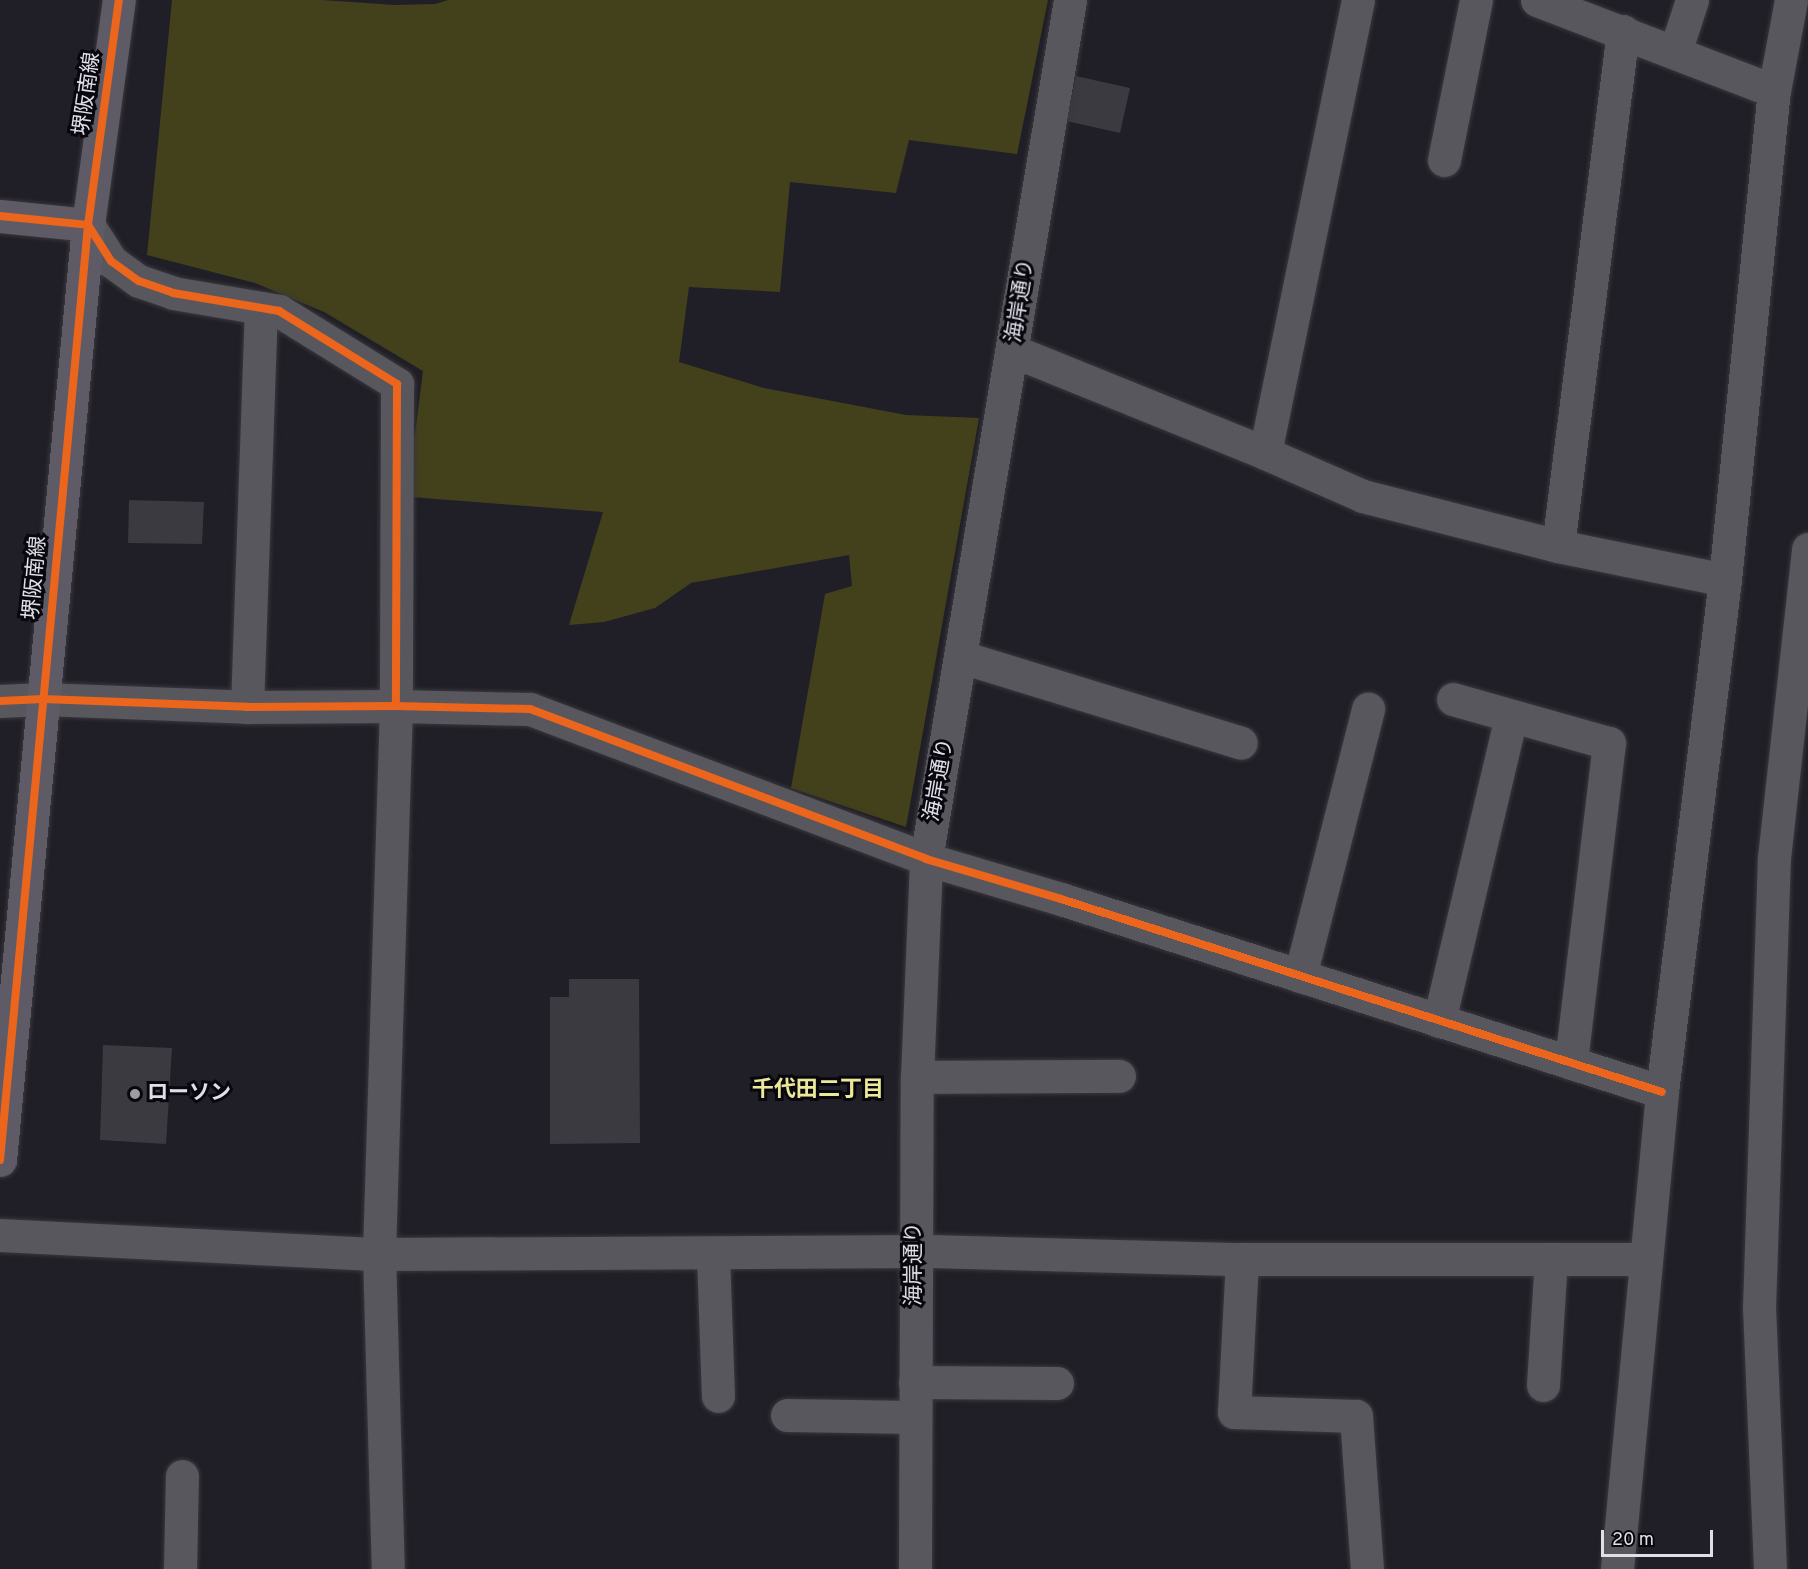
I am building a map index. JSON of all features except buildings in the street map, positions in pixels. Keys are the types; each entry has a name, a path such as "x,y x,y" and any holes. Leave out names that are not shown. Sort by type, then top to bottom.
{"main road":[{"name":"堺阪南線","path":"0,1160 88,225 119,0"},
{"path":"0,216 88,225"}],"street":[{"name":"海岸通り","path":"915,1569 917,1077 926,858 1013,351 1070,0"},
{"path":"1265,453 1358,0"},
{"path":"1444,160 1476,0"},
{"path":"1539,0 1774,91"},
{"path":"1675,52 1692,0"},
{"path":"1617,1569 1662,1092 1725,580 1774,91 1791,0"},
{"path":"1558,546 1623,31"},
{"path":"88,225 111,261 139,281 173,292 279,311 397,384 396,705 380,1254 388,1569"},
{"path":"247,707 261,308"},
{"path":"1013,351 1265,453 1363,496 1558,546 1725,580"},
{"path":"1770,1569 1759,1308 1774,870 1808,549"},
{"path":"975,661 1241,743"},
{"path":"0,701 43,699 247,707 396,705 530,709 926,858 1061,899 1662,1092"},
{"path":"1453,699 1609,743 1571,1063"},
{"path":"1300,976 1368,709"},
{"path":"1439,1021 1511,716"},
{"path":"917,1077 1119,1076"},
{"path":"0,1235 380,1254 713,1254 915,1251 1242,1259 1645,1259"},
{"path":"713,1254 718,1396"},
{"path":"1242,1259 1234,1412 1356,1416 1367,1569"},
{"path":"1543,1385 1551,1259"},
{"path":"915,1382 1057,1383"},
{"path":"787,1415 914,1417"},
{"path":"180,1569 182,1476"}],"shaded area":[{"path":"172,0 322,0 395,5 435,4 448,0 1048,0 1017,154 909,140 896,193 790,182 780,292 689,287 679,362 764,388 906,415 979,418 906,827 791,788 825,594 852,586 849,555 691,583 655,608 604,622 569,625 603,512 411,497 412,458 423,371 324,312 255,283 147,255"}],"cycle path":[{"path":"0,1160 88,225 119,0"},
{"path":"0,216 88,225 111,261 139,281 173,293 279,311 397,384 396,706"},
{"path":"0,701 43,699 247,707 396,706 530,709 926,859 1061,899 1662,1092"}],"place":[{"name":"ローソン","path":"135,1094"}],"district":[{"name":"千代田二丁目","path":"818,1091"}]}
